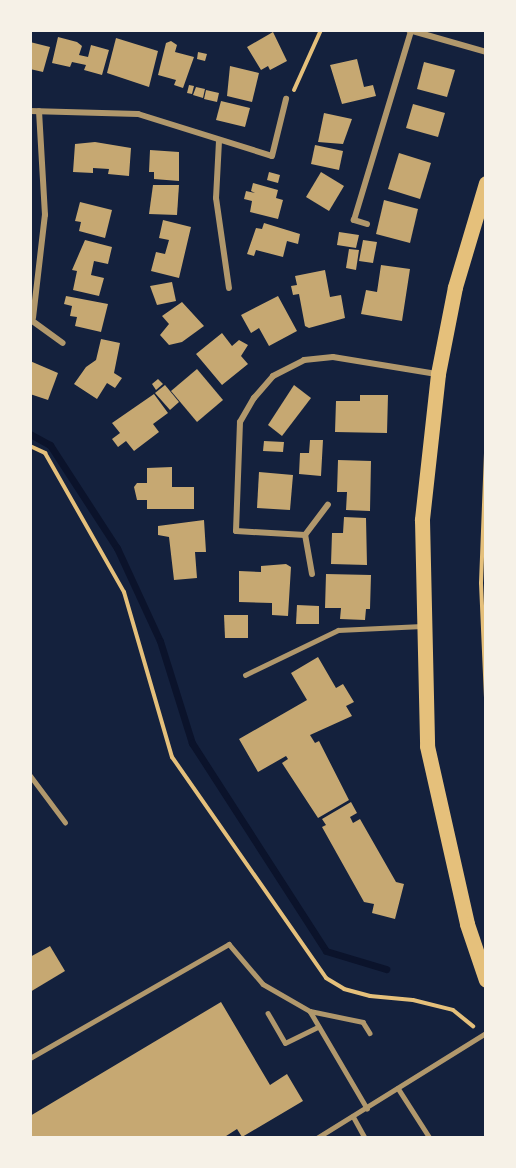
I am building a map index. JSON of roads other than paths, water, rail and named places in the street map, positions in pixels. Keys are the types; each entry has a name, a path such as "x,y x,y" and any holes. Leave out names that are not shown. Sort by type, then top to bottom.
{"main road":[{"path":"486,183 455,287 438,374 422,520 427,746 467,924 486,980"}],"street":[{"path":"367,224 354,220 410,30 486,52"},
{"path":"30,111 138,114 272,156 286,99"},
{"path":"39,111 45,215 32,319 63,343"},
{"path":"219,141 216,198 229,288"},
{"path":"305,535 236,531 240,422 254,398 273,376 304,360 333,357 438,374"},
{"path":"312,574 305,535 328,505"}],"lane":[{"path":"245,675 338,630 424,626"},
{"path":"30,775 65,822"},
{"path":"30,1058 229,944 263,984 310,1011 363,1022 370,1033"},
{"path":"310,1011 367,1107"},
{"path":"268,1013 285,1043 318,1027"},
{"path":"317,1138 485,1034"},
{"path":"398,1088 430,1138"},
{"path":"353,1116 365,1138"}],"waterway":[{"path":"30,434 50,445 117,548 160,641 192,743 326,951 386,969"}]}
